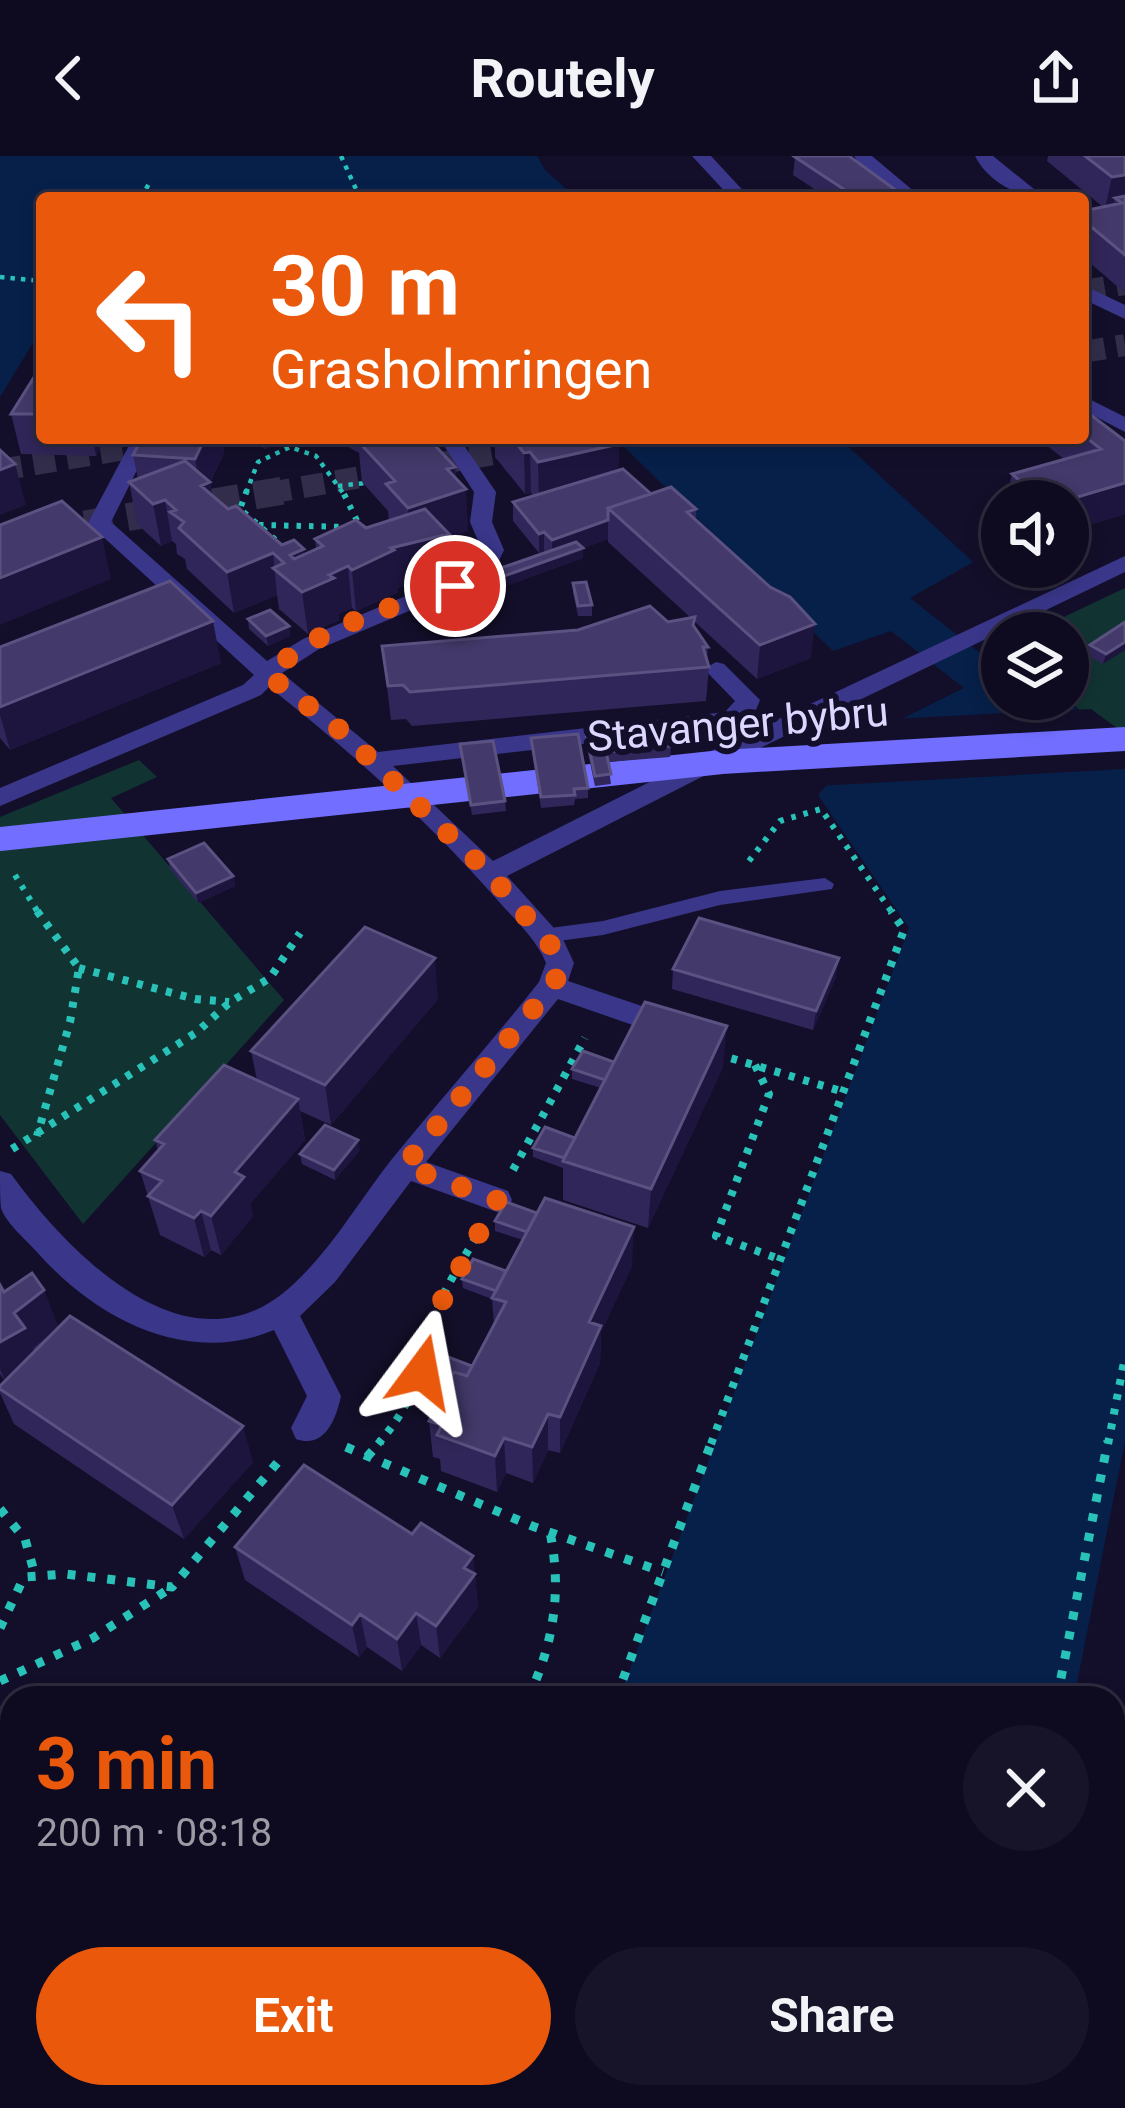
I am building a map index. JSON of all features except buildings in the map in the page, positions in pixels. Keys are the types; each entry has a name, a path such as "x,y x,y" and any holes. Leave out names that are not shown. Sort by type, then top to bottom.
{"main road":[{"name":"Stavanger bybru","path":"0,839 702,764 1125,739"}],"street":[{"path":"701,156 733,192"},
{"path":"863,156 871,168 905,192"},
{"path":"984,156 988,165 1027,192"},
{"path":"1089,294 1125,314"},
{"path":"1089,405 1125,426"},
{"path":"0,1183 22,1216 70,1268 145,1316 188,1330 263,1320 281,1312 311,1286 552,986 560,963 490,874 340,730 177,598 98,523 140,444"},
{"path":"0,798 253,690 284,658 311,644 470,579 490,563 493,550 481,522 485,492 452,444"},
{"path":"490,874 726,754 1125,563"},
{"path":"369,761 730,719 744,712 748,700 716,669"},
{"path":"552,986 670,1027"},
{"path":"404,1166 497,1200"},
{"path":"281,1312 324,1396 321,1412 308,1428"}],"lane":[{"path":"543,936 603,928 720,898 825,884"}],"path":[{"path":"341,156 357,192"},
{"path":"144,192 151,180"},
{"path":"0,277 36,280"},
{"path":"294,444 258,462 239,507 306,563 359,543 364,535 317,454 303,444"},
{"path":"338,486 361,487 380,480"},
{"path":"257,525 360,527"},
{"path":"620,1686 904,930 821,808 780,821 720,898"},
{"path":"15,874 52,938 79,968 195,1000 230,1002"},
{"path":"0,1156 38,1136 270,979 300,933"},
{"path":"38,1136 70,1022 79,968"},
{"path":"670,1027 693,1047 844,1092"},
{"path":"368,1456 406,1411 422,1372 436,1312 585,1037"},
{"path":"755,1065 769,1094 716,1236 782,1259"},
{"path":"1059,1686 1125,1357"},
{"path":"0,1682 93,1638 172,1587 308,1428 550,1532 663,1572"},
{"path":"0,1509 20,1528 35,1558 35,1575"},
{"path":"533,1686 549,1650 559,1589 550,1532"},
{"path":"0,1628 24,1577 172,1587"}],"green space":[{"path":"1125,588 1125,754 1089,719 1089,612 1074,612"},
{"path":"139,760 157,777 111,798 284,1000 83,1224 0,1115 0,817"}],"water":[{"path":"0,156 537,156 569,192 36,192 36,338 0,397"},
{"path":"621,444 845,444 973,562 910,598 981,654 981,720 1089,717 1125,741 1125,1441 1076,1686 624,1686 909,928 818,795 869,735 964,688 891,631 833,651"}],"pier":[{"path":"1089,709 1125,734 1125,769 818,786 865,731 889,719 981,714 981,720 1089,720"}],"tunnel":[{"path":"1089,290 1125,284"},
{"path":"1089,351 1125,345"},
{"path":"0,470 155,444"},
{"path":"269,493 551,444"},
{"path":"0,539 286,490"}],"route":[{"path":"422,1372 436,1312 497,1200 404,1166 552,986 560,963 552,944 490,874 340,730 269,676 284,658 311,644 455,586"}]}
